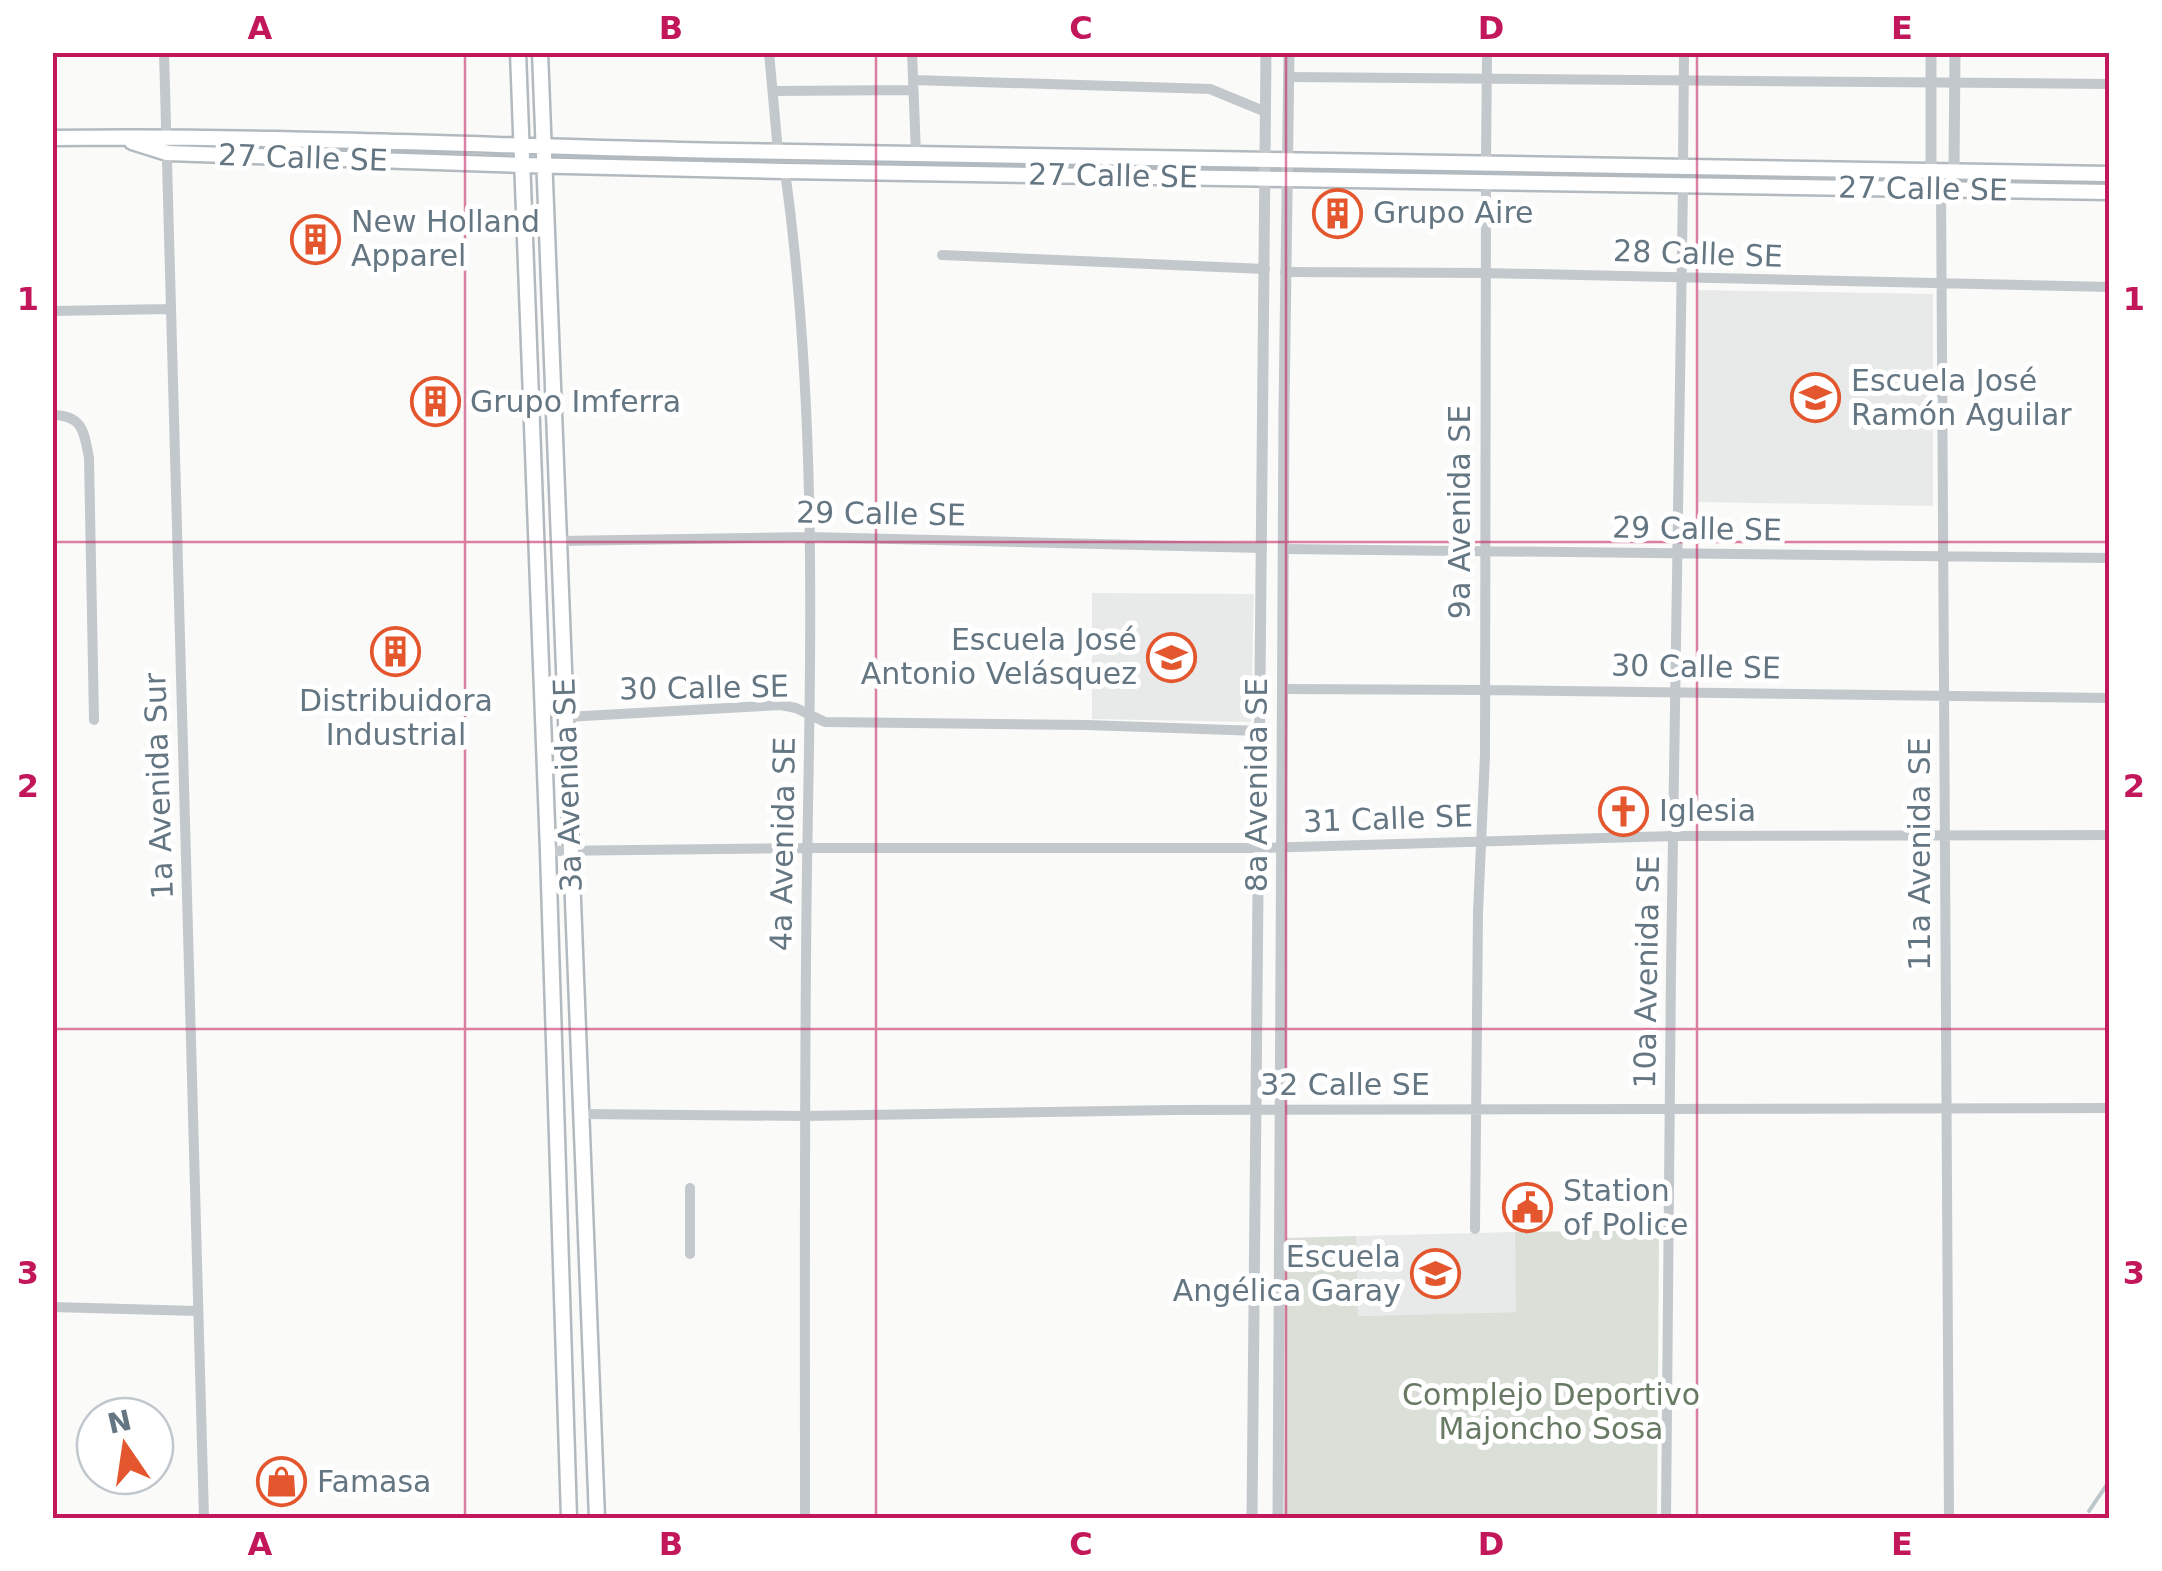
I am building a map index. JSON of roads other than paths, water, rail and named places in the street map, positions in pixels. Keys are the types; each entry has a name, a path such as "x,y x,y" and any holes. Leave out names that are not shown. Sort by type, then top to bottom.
{"main road":[{"name":"3a Avenida SE","path":"518,52 569,1518"},
{"name":"3a Avenida SE","path":"540,52 596,1518"},
{"name":"27 Calle SE","path":"52,138 166,136 778,152 2110,174"},
{"name":"27 Calle SE","path":"120,137 167,153 545,166 2110,192"}],"street":[{"name":"1a Avenida Sur","path":"164,52 204,1518"},
{"path":"769,52 778,152"},
{"path":"912,52 916,154"},
{"name":"8a Avenida SE","path":"1252,1518 1266,52"},
{"name":"8a Avenida SE","path":"1278,1518 1289,52"},
{"path":"1486,162 1487,52"},
{"path":"1683,166 1684,52"},
{"path":"1931,52 1931,171 1941,189 1954,171 1955,52"},
{"path":"1289,77 2110,84"},
{"path":"773,91 913,85 1210,89 1266,112"},
{"name":"4a Avenida SE","path":"785,171 804,336 810,537 805,1518"},
{"name":"9a Avenida SE","path":"1476,1110 1485,690 1486,182"},
{"name":"10a Avenida SE","path":"1666,1518 1683,186"},
{"name":"11a Avenida SE","path":"1941,189 1949,1518"},
{"path":"942,256 1265,269"},
{"name":"28 Calle SE","path":"1286,272 2110,286"},
{"path":"52,311 171,309"},
{"path":"52,415 68,415 76,420 89,458 94,720"},
{"name":"29 Calle SE","path":"559,541 810,537 1262,548"},
{"name":"29 Calle SE","path":"1284,549 2110,558"},
{"name":"30 Calle SE","path":"1283,690 2110,698"},
{"name":"30 Calle SE","path":"566,717 781,705 825,722 1260,731"},
{"name":"31 Calle SE","path":"548,852 1282,848 1674,836 2110,835"},
{"name":"32 Calle SE","path":"581,1114 2110,1108"},
{"path":"1475,1229 1476,1110"},
{"path":"690,1188 690,1254"},
{"path":"52,1308 198,1311"}],"waterway":[{"path":"2089,1511 2110,1480"}],"place":[{"name":"Grupo Aire","path":"1338,213"},
{"name":"New Holland Apparel","path":"316,239"},
{"name":"Escuela José Ramón Aguilar","path":"1816,398"},
{"name":"Grupo Imferra","path":"435,402"},
{"name":"Distribuidora Industrial","path":"396,652"},
{"name":"Escuela José Antonio Velásquez","path":"1172,657"},
{"name":"Iglesia","path":"1624,811"},
{"name":"Station of Police","path":"1528,1208"},
{"name":"Escuela Angélica Garay","path":"1436,1274"},
{"name":"Famasa","path":"282,1482"}],"park label":[{"name":"Complejo Deportivo Majoncho Sosa","path":"1551,1412"}]}
